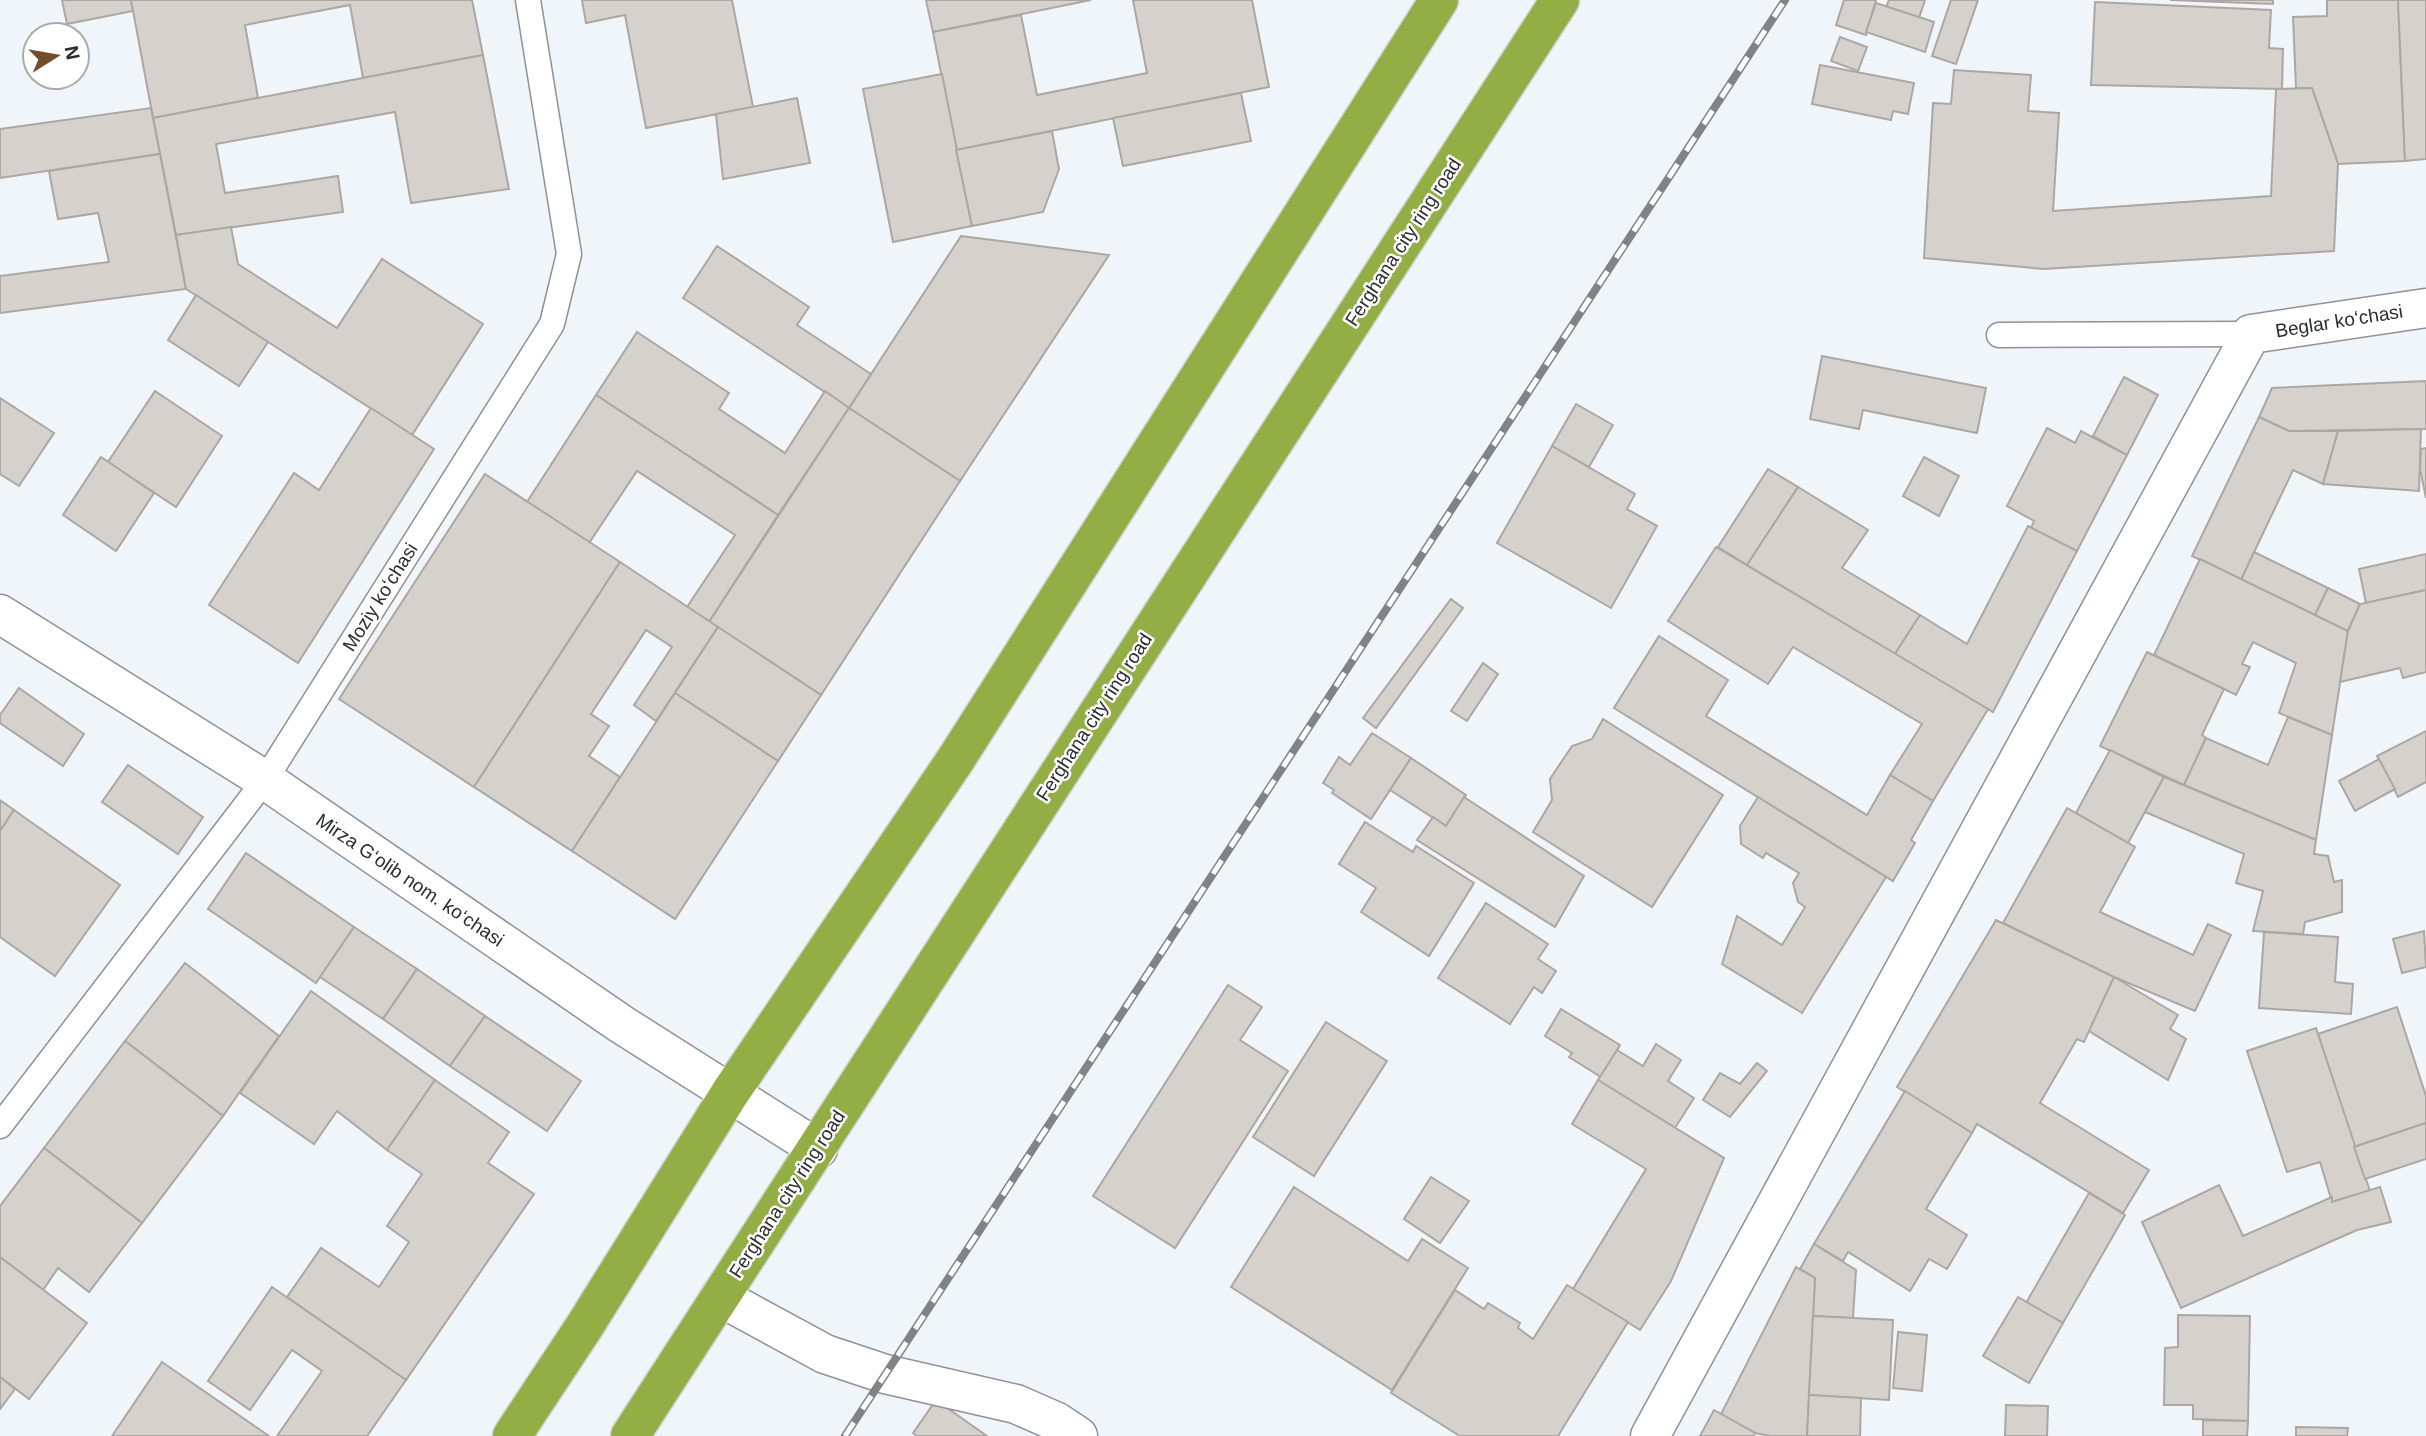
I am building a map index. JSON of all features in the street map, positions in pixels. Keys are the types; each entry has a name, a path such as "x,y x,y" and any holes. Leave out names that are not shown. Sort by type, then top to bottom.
{"highway":[{"name":"Ferghana city ring road","path":"630,1436 1560,0"},
{"path":"512,1436 584,1328 730,1093 956,759 1431,3"}],"street":[{"name":"Beglar koʻchasi","path":"2251,334 2426,307"},
{"path":"1650,1436 2251,334"},
{"name":"Mirza G‘olib nom. ko‘chasi","path":"0,614 265,780 609,1016 818,1149"},
{"path":"720,1297 825,1354 885,1374 1016,1404 1057,1422 1078,1436"}],"lane":[{"name":"Moziy koʻchasi","path":"0,1126 265,780 552,324 569,254 528,0"},
{"path":"1999,335 2251,334"}],"building":[{"path":"62,0 131,0 133,11 82,21 66,21"},
{"path":"131,0 472,0 483,55 363,78 350,5 245,25 258,98 153,118"},
{"path":"582,0 732,0 753,107 646,128 625,15 586,23"},
{"path":"926,0 1091,0 933,32"},
{"path":"1133,0 1252,0 1269,87 956,150 933,32 1021,15 1037,95 1147,73"},
{"path":"1844,0 1876,0 1866,35 1836,25"},
{"path":"1889,0 1925,0 1919,18 1886,7"},
{"path":"1951,0 1978,0 1956,64 1932,56"},
{"path":"2170,0 2273,0 2273,4"},
{"path":"2327,0 2398,0 2405,161 2338,164 2312,88 2296,88 2293,17 2327,16"},
{"path":"2398,0 2426,0 2426,159 2405,161"},
{"path":"2095,2 2271,10 2269,48 2283,49 2282,89 2091,85"},
{"path":"1876,3 1934,22 1925,52 1866,32"},
{"path":"1840,37 1867,47 1858,71 1831,61"},
{"path":"483,55 509,189 411,203 395,112 216,144 225,193 338,176 343,212 176,235 153,118"},
{"path":"1820,65 1914,83 1908,114 1893,111 1891,120 1812,104"},
{"path":"1954,70 2031,75 2028,111 2059,113 2053,211 2271,196 2276,89 2312,88 2338,164 2334,251 2044,269 1924,258 1933,103 1951,104"},
{"path":"942,74 972,226 893,242 863,89"},
{"path":"1241,93 1251,141 1123,166 1113,118"},
{"path":"797,98 810,163 723,179 716,114"},
{"path":"151,108 160,154 0,178 0,129"},
{"path":"1052,131 1059,169 1043,212 972,226 956,150"},
{"path":"160,154 186,289 0,313 0,276 109,262 98,213 58,219 49,171"},
{"path":"231,227 238,264 337,328 382,259 483,324 412,435 186,289 176,235"},
{"path":"961,236 1109,255 960,481 849,408"},
{"path":"717,246 809,307 797,325 871,374 849,408 683,298"},
{"path":"196,295 268,342 239,386 168,340"},
{"path":"637,332 729,393 719,409 785,453 825,391 849,408 778,515 596,395"},
{"path":"1822,356 1986,388 1977,433 1863,410 1859,429 1810,419"},
{"path":"2124,377 2158,395 2127,455 2093,436"},
{"path":"2426,381 2426,429 2289,431 2259,417 2272,388"},
{"path":"155,391 222,436 176,507 108,462"},
{"path":"596,395 778,515 709,622 687,607 735,535 637,471 589,543 527,502"},
{"path":"0,398 54,433 19,486 0,474"},
{"path":"1576,404 1613,425 1589,467 1552,446"},
{"path":"371,408 434,449 298,663 209,605 294,473 319,490"},
{"path":"849,408 960,481 821,695 709,622"},
{"path":"2259,417 2289,431 2338,431 2323,484 2293,470 2241,580 2192,556"},
{"path":"2047,428 2075,443 2081,431 2127,455 2077,551 2031,528 2034,521 2007,506"},
{"path":"2421,429 2419,491 2323,484 2338,431"},
{"path":"1552,446 1635,494 1627,509 1657,526 1611,608 1497,543"},
{"path":"2426,448 2426,498 2420,469 2421,449"},
{"path":"101,457 154,493 116,551 63,515"},
{"path":"1924,457 1959,476 1939,516 1903,496"},
{"path":"1768,469 1798,487 1747,565 1718,547"},
{"path":"485,474 620,562 474,787 339,699"},
{"path":"1798,487 1868,530 1842,568 1920,615 1895,654 1747,565"},
{"path":"2028,526 2077,551 1993,712 1895,654 1920,615 1967,644"},
{"path":"1716,547 1988,709 1933,801 1890,775 1922,724 1793,647 1768,684 1668,621"},
{"path":"2254,552 2328,588 2315,615 2241,580"},
{"path":"2426,554 2426,590 2366,603 2359,569"},
{"path":"2200,559 2348,631 2332,735 2279,713 2296,663 2253,642 2242,664 2250,667 2236,695 2154,655"},
{"path":"620,562 718,627 656,721 634,705 672,647 646,630 591,714 609,726 589,756 620,777 572,851 474,787"},
{"path":"2328,588 2360,604 2348,631 2315,615"},
{"path":"2426,590 2426,672 2403,678 2400,668 2340,682 2348,631 2360,604"},
{"path":"1451,599 1463,608 1376,728 1363,718"},
{"path":"718,627 821,695 778,761 675,693"},
{"path":"1659,636 1728,680 1706,716 1867,815 1890,775 1933,801 1911,840 1915,843 1893,881 1614,708"},
{"path":"2147,652 2224,689 2202,735 2206,738 2184,785 2100,746"},
{"path":"1483,663 1498,674 1467,721 1451,711"},
{"path":"19,688 84,734 63,766 0,723 0,715"},
{"path":"675,693 778,761 675,919 572,851"},
{"path":"2288,717 2332,735 2316,840 2184,785 2206,738 2268,765"},
{"path":"1603,719 1723,795 1652,907 1533,832 1552,800 1550,779 1572,746 1592,739"},
{"path":"2426,731 2426,782 2398,797 2377,756"},
{"path":"1372,733 1411,758 1371,819 1332,793 1334,790 1323,783 1339,757 1350,765"},
{"path":"2110,750 2164,777 2128,843 2076,813"},
{"path":"1411,758 1466,795 1446,826 1390,790"},
{"path":"2379,759 2395,789 2355,811 2339,781"},
{"path":"128,765 203,817 178,854 102,802"},
{"path":"2164,777 2316,840 2314,854 2328,856 2334,882 2342,880 2342,912 2305,922 2303,934 2253,931 2263,891 2236,883 2244,854 2145,812"},
{"path":"1464,797 1584,876 1555,927 1417,840 1433,817 1446,826"},
{"path":"1758,797 1886,877 1802,1013 1722,964 1737,916 1782,945 1805,907 1798,902 1793,883 1799,873 1766,853 1763,858 1741,844 1740,826"},
{"path":"0,800 14,810 0,831"},
{"path":"2067,808 2135,847 2100,912 2193,955 2208,924 2231,935 2195,1011 2114,977 2003,923"},
{"path":"14,810 120,885 55,976 0,937 0,831"},
{"path":"1365,822 1413,852 1416,846 1474,883 1429,956 1361,912 1376,888 1339,864"},
{"path":"246,853 354,927 316,983 208,909"},
{"path":"1486,903 1548,944 1538,959 1556,971 1542,993 1534,987 1510,1024 1438,978"},
{"path":"1996,920 2114,977 2084,1042 2077,1039 2040,1103 2149,1170 2123,1213 1977,1124 1972,1133 1897,1087"},
{"path":"354,927 417,969 383,1019 320,977"},
{"path":"2424,931 2426,967 2402,973 2393,939"},
{"path":"2264,932 2338,937 2335,982 2353,984 2351,1014 2259,1008"},
{"path":"185,963 279,1036 223,1116 125,1041"},
{"path":"417,969 485,1016 450,1066 383,1019"},
{"path":"2114,977 2178,1015 2170,1029 2186,1039 2168,1080 2089,1031"},
{"path":"1228,985 1262,1007 1240,1040 1288,1071 1175,1248 1093,1196"},
{"path":"311,991 435,1080 387,1150 337,1111 314,1144 240,1093"},
{"path":"2397,1007 2426,1096 2426,1123 2354,1147 2318,1034"},
{"path":"1561,1009 1620,1045 1601,1077 1569,1057 1572,1053 1545,1036"},
{"path":"485,1016 581,1081 547,1131 450,1066"},
{"path":"1326,1022 1387,1061 1314,1176 1253,1137"},
{"path":"2316,1028 2370,1191 2332,1202 2320,1162 2287,1172 2247,1051"},
{"path":"125,1041 223,1116 142,1223 44,1148"},
{"path":"1656,1044 1681,1060 1668,1081 1694,1098 1675,1128 1598,1080 1617,1050 1643,1066"},
{"path":"1757,1063 1767,1071 1730,1117 1703,1100 1720,1073 1740,1084"},
{"path":"435,1080 509,1132 488,1163 534,1194 406,1380 287,1297 321,1248 379,1287 409,1242 387,1226 422,1174 387,1150"},
{"path":"1598,1080 1724,1158 1671,1281 1640,1330 1573,1289 1646,1169 1572,1124"},
{"path":"1905,1091 1972,1133 1926,1209 1967,1235 1947,1269 1929,1259 1910,1291 1848,1252 1843,1261 1814,1244"},
{"path":"2426,1123 2426,1159 2365,1179 2354,1147"},
{"path":"44,1148 142,1223 89,1292 58,1268 43,1290 0,1257 0,1206"},
{"path":"1431,1177 1469,1201 1440,1243 1404,1219"},
{"path":"2219,1185 2243,1236 2332,1197 2332,1202 2380,1187 2391,1222 2357,1230 2181,1308 2142,1222"},
{"path":"1294,1187 1408,1261 1422,1239 1468,1268 1392,1390 1231,1287"},
{"path":"2089,1193 2125,1215 2063,1323 2026,1303"},
{"path":"1814,1244 1856,1270 1853,1318 1813,1316 1815,1278 1800,1269"},
{"path":"0,1257 87,1323 29,1399 0,1377"},
{"path":"1796,1267 1815,1278 1807,1436 1770,1436 1755,1433 1721,1414"},
{"path":"1567,1285 1628,1322 1558,1436 1460,1436 1391,1393 1455,1290 1484,1309 1488,1303 1520,1323 1518,1328 1533,1339"},
{"path":"272,1287 406,1380 367,1436 277,1436 322,1371 292,1350 250,1410 208,1381"},
{"path":"2018,1297 2063,1323 2029,1383 1983,1356"},
{"path":"2178,1315 2250,1316 2248,1421 2193,1419 2193,1405 2164,1405 2165,1348 2178,1347"},
{"path":"1813,1316 1893,1320 1889,1400 1809,1395"},
{"path":"1898,1332 1927,1335 1922,1391 1893,1388"},
{"path":"162,1362 269,1436 112,1436"},
{"path":"0,1377 15,1389 0,1409"},
{"path":"1809,1395 1861,1398 1860,1436 1807,1436"},
{"path":"936,1400 987,1436 917,1436 913,1433"},
{"path":"2006,1405 2048,1406 2047,1436 2005,1436"},
{"path":"1714,1410 1755,1433 1754,1436 1700,1436"},
{"path":"2203,1420 2248,1421 2247,1436 2203,1436"},
{"path":"2296,1427 2348,1428 2347,1436 2296,1436"}],"railway":[{"path":"845,1436 1785,0"}]}
